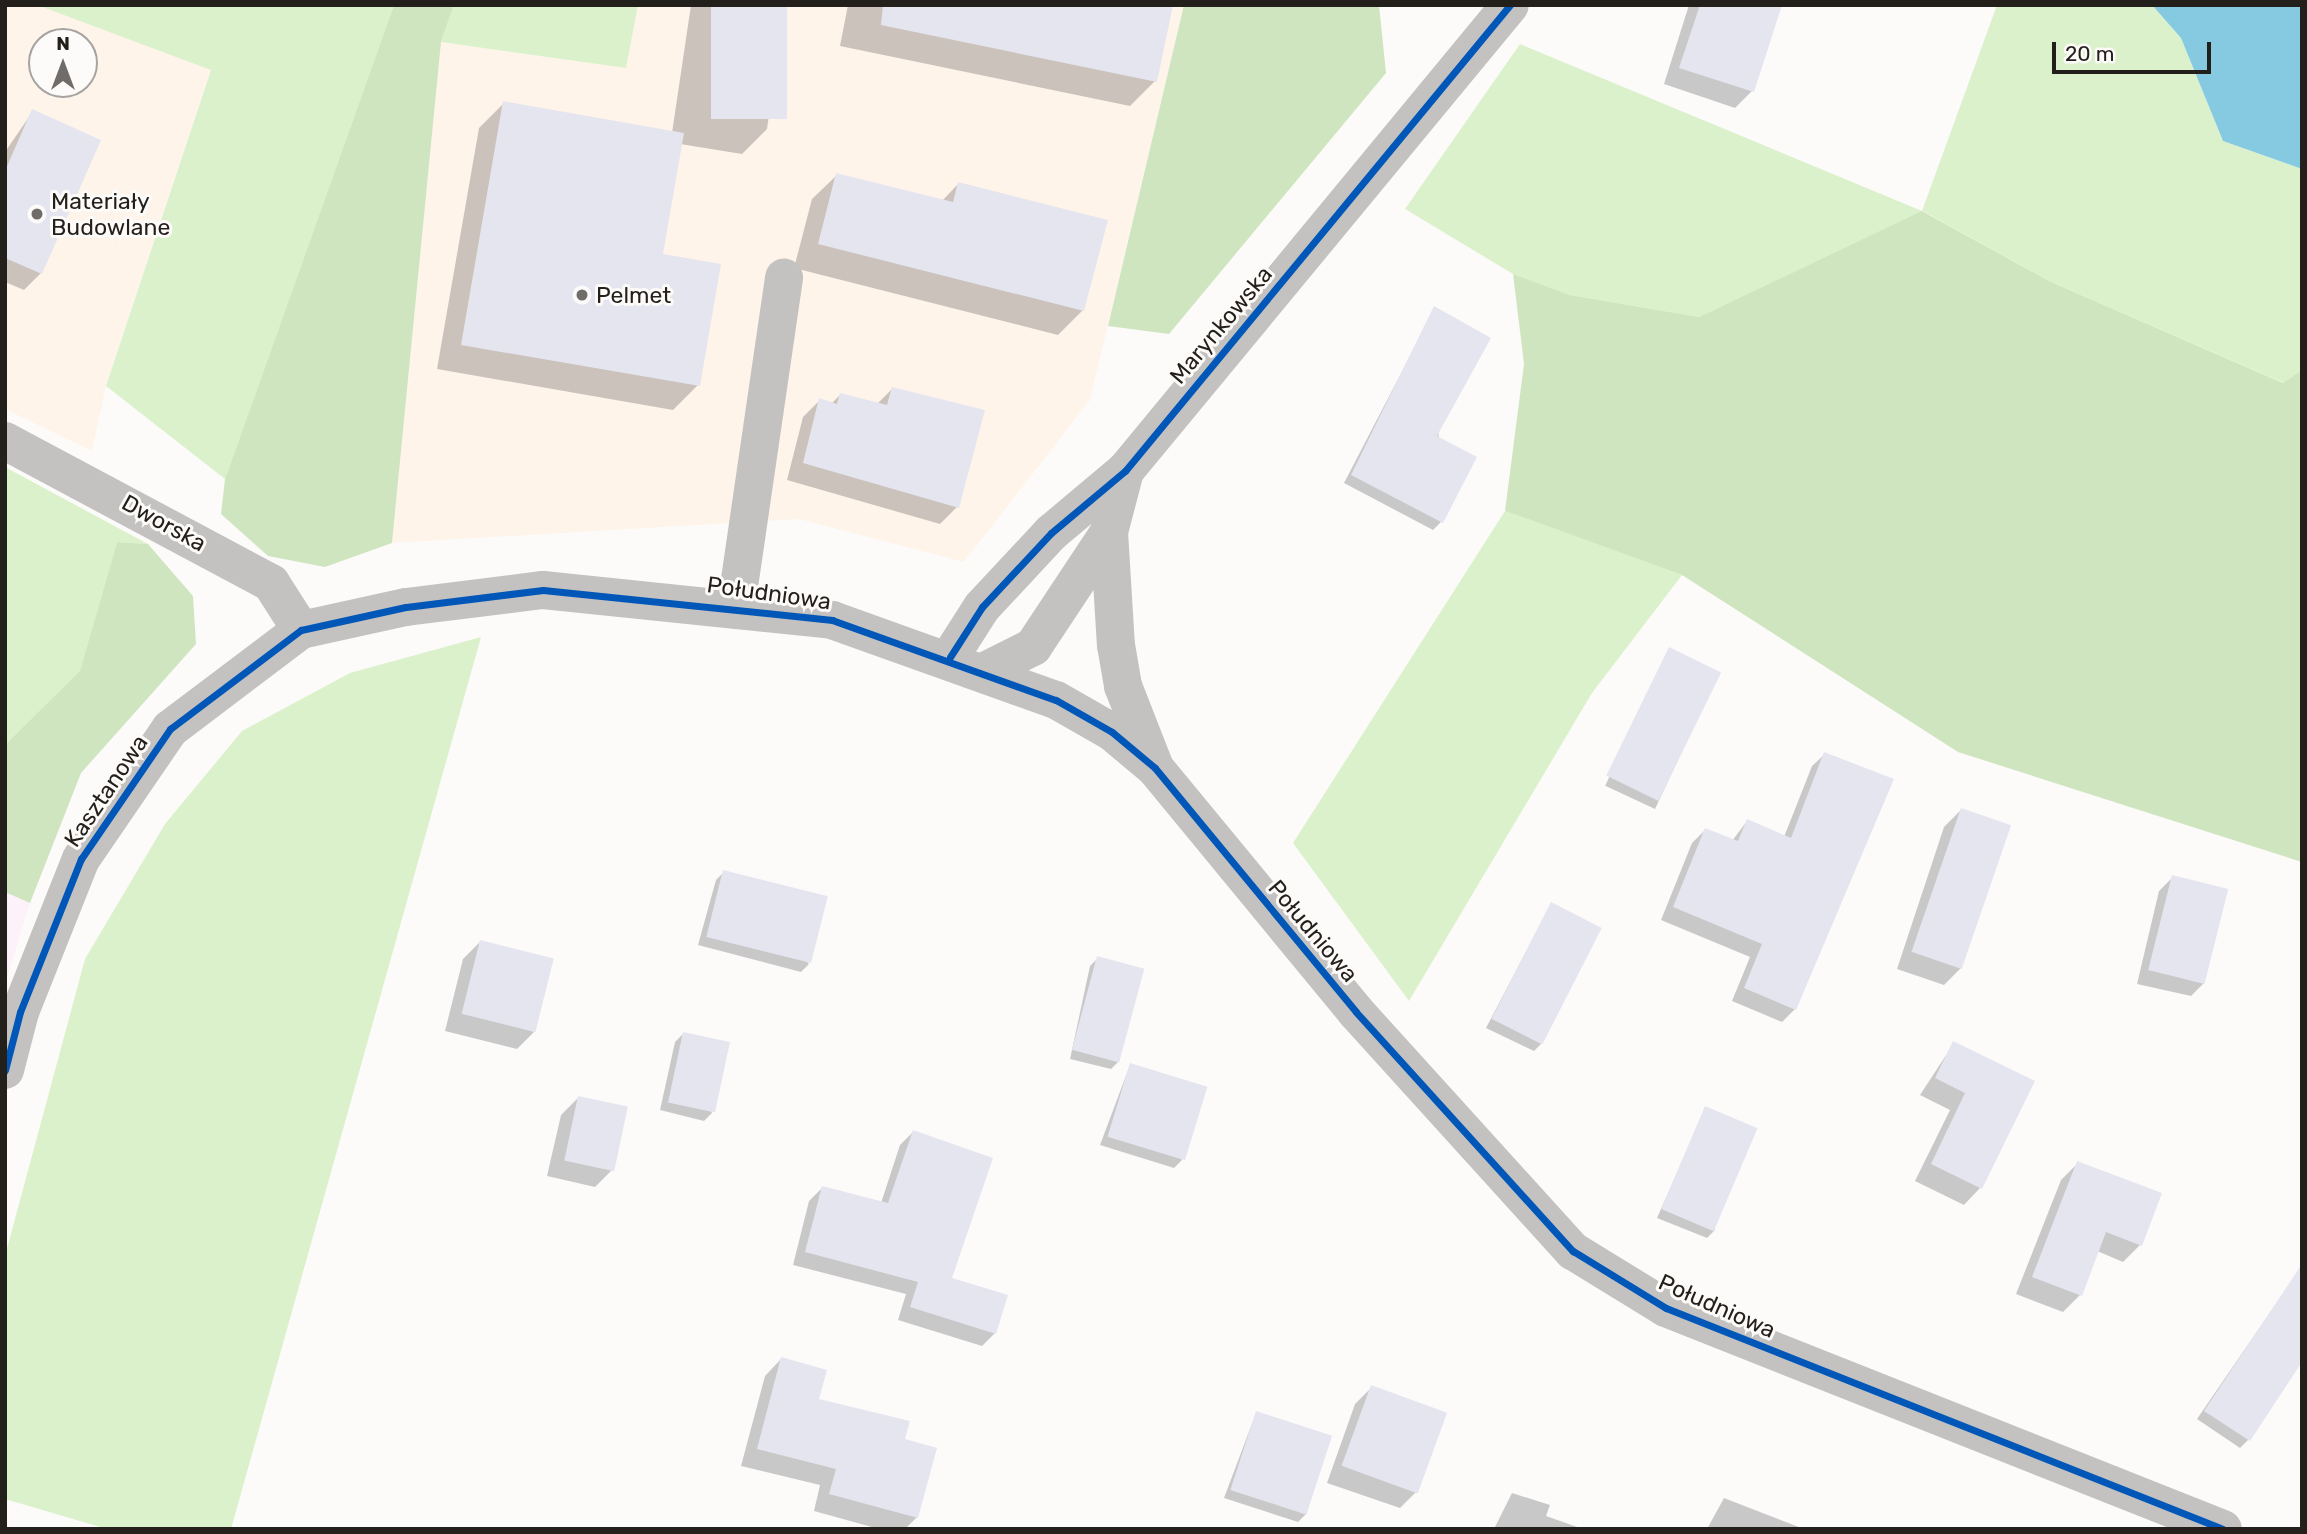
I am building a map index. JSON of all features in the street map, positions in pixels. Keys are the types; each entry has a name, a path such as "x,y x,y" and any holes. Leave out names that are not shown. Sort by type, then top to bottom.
{"street":[{"name":"Marynkowska","path":"950,657 982,607 1051,533 1125,471 1510,5"},
{"path":"736,607 784,277"},
{"name":"Dworska","path":"5,441 271,583 301,630"},
{"name":"Marynkowska","path":"1125,471 1109,532 1123,686 1155,768"},
{"path":"985,671 1032,647 1109,532"},
{"name":"Południowa","path":"301,630 406,607 543,590 736,607 832,620 950,657 985,671 1100,726 1155,768 1356,1012 1573,1251 1666,1308 2223,1529"},
{"name":"Kasztanowa","path":"5,1070 20,1012 81,859 170,729 301,630"}],"shaded area":[{"path":"5,5 37,5 211,69 106,386 92,451 5,409"},
{"path":"638,5 1184,5 1090,400 964,562 799,519 392,543 441,42 626,68"},
{"path":"5,892 30,903 5,985"}],"green space":[{"path":"37,5 394,5 225,479 106,386 211,70"},
{"path":"394,5 454,5 441,42 392,543 325,567 268,556 221,514 225,479"},
{"path":"454,5 638,5 626,68 441,42"},
{"path":"1184,5 1379,5 1386,73 1169,334 1108,326"},
{"path":"1997,5 2152,5 2181,38 2223,141 2302,169 2302,370 2284,383 2051,282 1923,211 1699,317 1570,295 1513,274 1405,209 1520,44 1922,211"},
{"path":"1922,211 2051,282 2283,383 2302,370 2302,862 1958,752 1682,575 1505,511 1524,364 1513,274 1570,295 1699,317"},
{"path":"5,467 148,544 117,542 80,672 5,745"},
{"path":"1505,511 1682,575 1592,693 1409,1001 1293,843"},
{"path":"117,542 148,544 193,596 196,644 81,773 30,903 5,892 5,745 80,671"},
{"path":"481,637 231,1529 107,1529 5,1499 5,1256 85,959 165,824 242,731 350,673"}],"water":[{"path":"2152,5 2302,5 2302,169 2223,141 2181,38"}],"building":[{"path":"711,5 787,5 787,119 711,119"},
{"path":"883,5 1173,5 1157,82 881,25"},
{"path":"1700,5 1782,5 1754,92 1679,68"},
{"path":"503,101 684,133 663,254 721,264 700,386 461,345"},
{"name":"Materiały Budowlane","path":"32,109 101,140 42,274 5,258 5,171"},
{"path":"836,173 953,202 958,182 1108,220 1084,311 818,244"},
{"path":"1434,306 1491,338 1437,436 1477,457 1443,523 1351,475"},
{"path":"892,387 985,410 959,508 803,463 819,398 837,404 840,393 887,405"},
{"path":"1669,647 1721,672 1658,801 1606,776"},
{"path":"1824,752 1894,779 1796,1010 1744,988 1762,944 1673,907 1705,828 1738,841 1747,819 1791,838"},
{"path":"1961,808 2011,825 1962,969 1912,952"},
{"path":"723,870 828,896 811,963 706,937"},
{"path":"2172,875 2228,889 2205,984 2148,970"},
{"path":"1551,902 1602,928 1542,1045 1492,1019"},
{"path":"480,940 554,958 535,1032 462,1014"},
{"path":"1097,956 1144,969 1119,1062 1072,1050"},
{"path":"683,1032 730,1042 715,1112 668,1102"},
{"path":"1953,1041 2035,1081 1982,1189 1931,1164 1965,1093 1935,1078"},
{"path":"1130,1063 1207,1087 1185,1160 1107,1137"},
{"path":"578,1096 628,1107 614,1171 564,1161"},
{"path":"1705,1106 1757,1128 1714,1231 1661,1209"},
{"path":"913,1130 993,1158 952,1278 1008,1295 996,1334 910,1307 918,1282 805,1252 822,1186 888,1203"},
{"path":"2077,1161 2162,1193 2142,1246 2106,1232 2082,1296 2032,1277"},
{"path":"2302,1264 2302,1362 2250,1441 2204,1411"},
{"path":"781,1357 827,1370 819,1399 910,1421 905,1439 937,1448 918,1518 829,1494 836,1469 757,1449"},
{"path":"1371,1385 1447,1413 1418,1494 1342,1466"},
{"path":"1256,1411 1332,1436 1306,1515 1230,1490"}],"cycle path":[{"path":"950,657 982,607 1051,533 1125,471 1510,5"},
{"path":"5,1070 20,1012 81,859 170,729 301,630 406,607 543,590 832,620 1056,700 1112,732 1155,768 1356,1012 1573,1251 1666,1308 2223,1529"}],"place":[{"name":"Materiały Budowlane","path":"37,214"},
{"name":"Pelmet","path":"582,295"}]}
